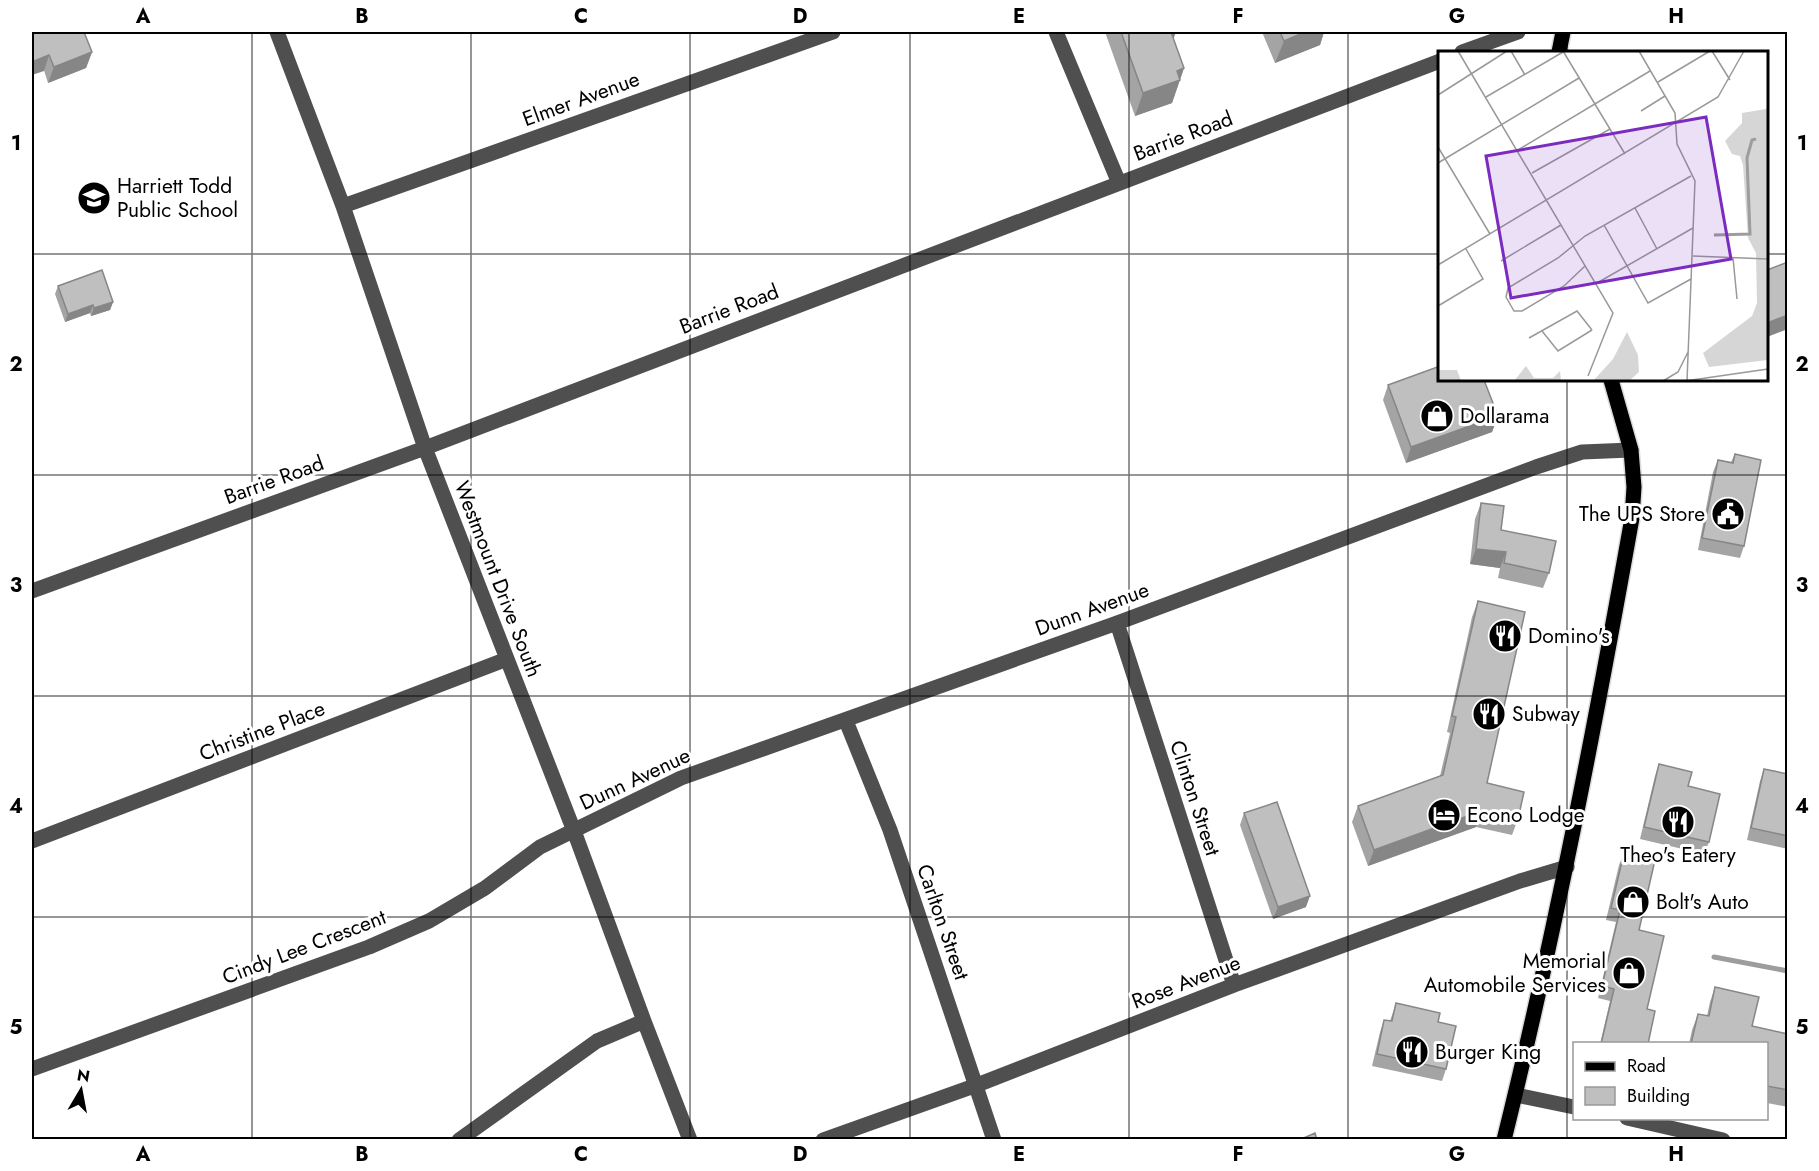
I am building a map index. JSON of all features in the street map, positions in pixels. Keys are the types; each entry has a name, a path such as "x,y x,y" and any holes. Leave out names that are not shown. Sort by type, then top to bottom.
{"main road":[{"path":"1559,51 1563,32"},
{"path":"1504,1140 1567,867 1632,518 1634,487 1631,450 1611,381"}],"street":[{"name":"Westmount Drive South","path":"277,32 343,206 424,448 574,831 690,1140"},
{"name":"Elmer Avenue","path":"343,206 833,32"},
{"path":"1056,32 1119,183"},
{"path":"1465,51 1518,32"},
{"name":"Barrie Road","path":"32,591 424,448 1438,62"},
{"name":"Dunn Avenue","path":"574,831 681,778 1117,623 1536,467 1582,452 1631,450"},
{"name":"Clinton Street","path":"1117,623 1234,985"},
{"name":"Christine Place","path":"32,841 507,659"},
{"name":"Carlton Street","path":"846,721 890,830 994,1140"},
{"name":"Cindy Lee Crescent","path":"32,1069 379,943 429,921 485,888 540,846 574,831"},
{"name":"Rose Avenue","path":"823,1140 977,1085 1234,985 1530,877 1567,867"},
{"path":"459,1140 597,1041 644,1021"},
{"path":"1515,1095 1573,1107"},
{"path":"1632,1120 1724,1140"}],"building":[{"path":"32,32 84,32 92,52 54,67 49,55 32,62"},
{"path":"1121,32 1171,32 1184,68 1177,71 1180,80 1143,93"},
{"path":"1280,32 1305,32 1284,41"},
{"path":"1788,262 1788,315 1768,323 1768,270"},
{"path":"102,270 113,302 94,308 93,305 68,314 58,286"},
{"name":"Dollarama","path":"1438,367 1438,381 1484,381 1498,416 1411,447 1388,385"},
{"path":"1735,454 1761,460 1744,546 1702,538 1718,460 1733,463"},
{"path":"1481,503 1504,506 1501,530 1556,541 1549,573 1504,563 1506,552 1476,549"},
{"path":"1478,601 1525,612 1487,783 1524,792 1518,819 1481,811 1374,850 1358,806 1443,775 1456,717 1452,716"},
{"name":"Theo's Eatery","path":"1659,764 1692,772 1688,786 1720,794 1709,842 1644,827"},
{"path":"1764,769 1788,774 1788,836 1751,828"},
{"path":"1277,802 1310,896 1278,907 1244,813"},
{"path":"1624,853 1655,860 1639,930 1664,936 1647,1009 1655,1011 1648,1042 1601,1042 1614,989 1602,986 1620,910 1611,908"},
{"path":"1715,987 1759,997 1752,1026 1788,1034 1788,1090 1768,1086 1768,1042 1691,1042 1698,1014 1709,1016"},
{"name":"Burger King","path":"1396,1003 1440,1013 1438,1022 1456,1026 1446,1069 1377,1054 1384,1020 1392,1021"},
{"path":"1315,1133 1317,1140 1299,1140"}],"waterway":[{"path":"1714,957 1788,971"}],"place":[{"name":"Harriett Todd Public School","path":"94,198"},
{"name":"Dollarama","path":"1437,416"},
{"name":"The UPS Store","path":"1728,514"},
{"name":"Domino's","path":"1505,636"},
{"name":"Subway","path":"1489,714"},
{"name":"Econo Lodge","path":"1444,815"},
{"name":"Theo's Eatery","path":"1678,822"},
{"name":"Bolt's Auto","path":"1633,902"},
{"name":"Memorial Automobile Services","path":"1629,973"},
{"name":"Burger King","path":"1412,1052"}]}
